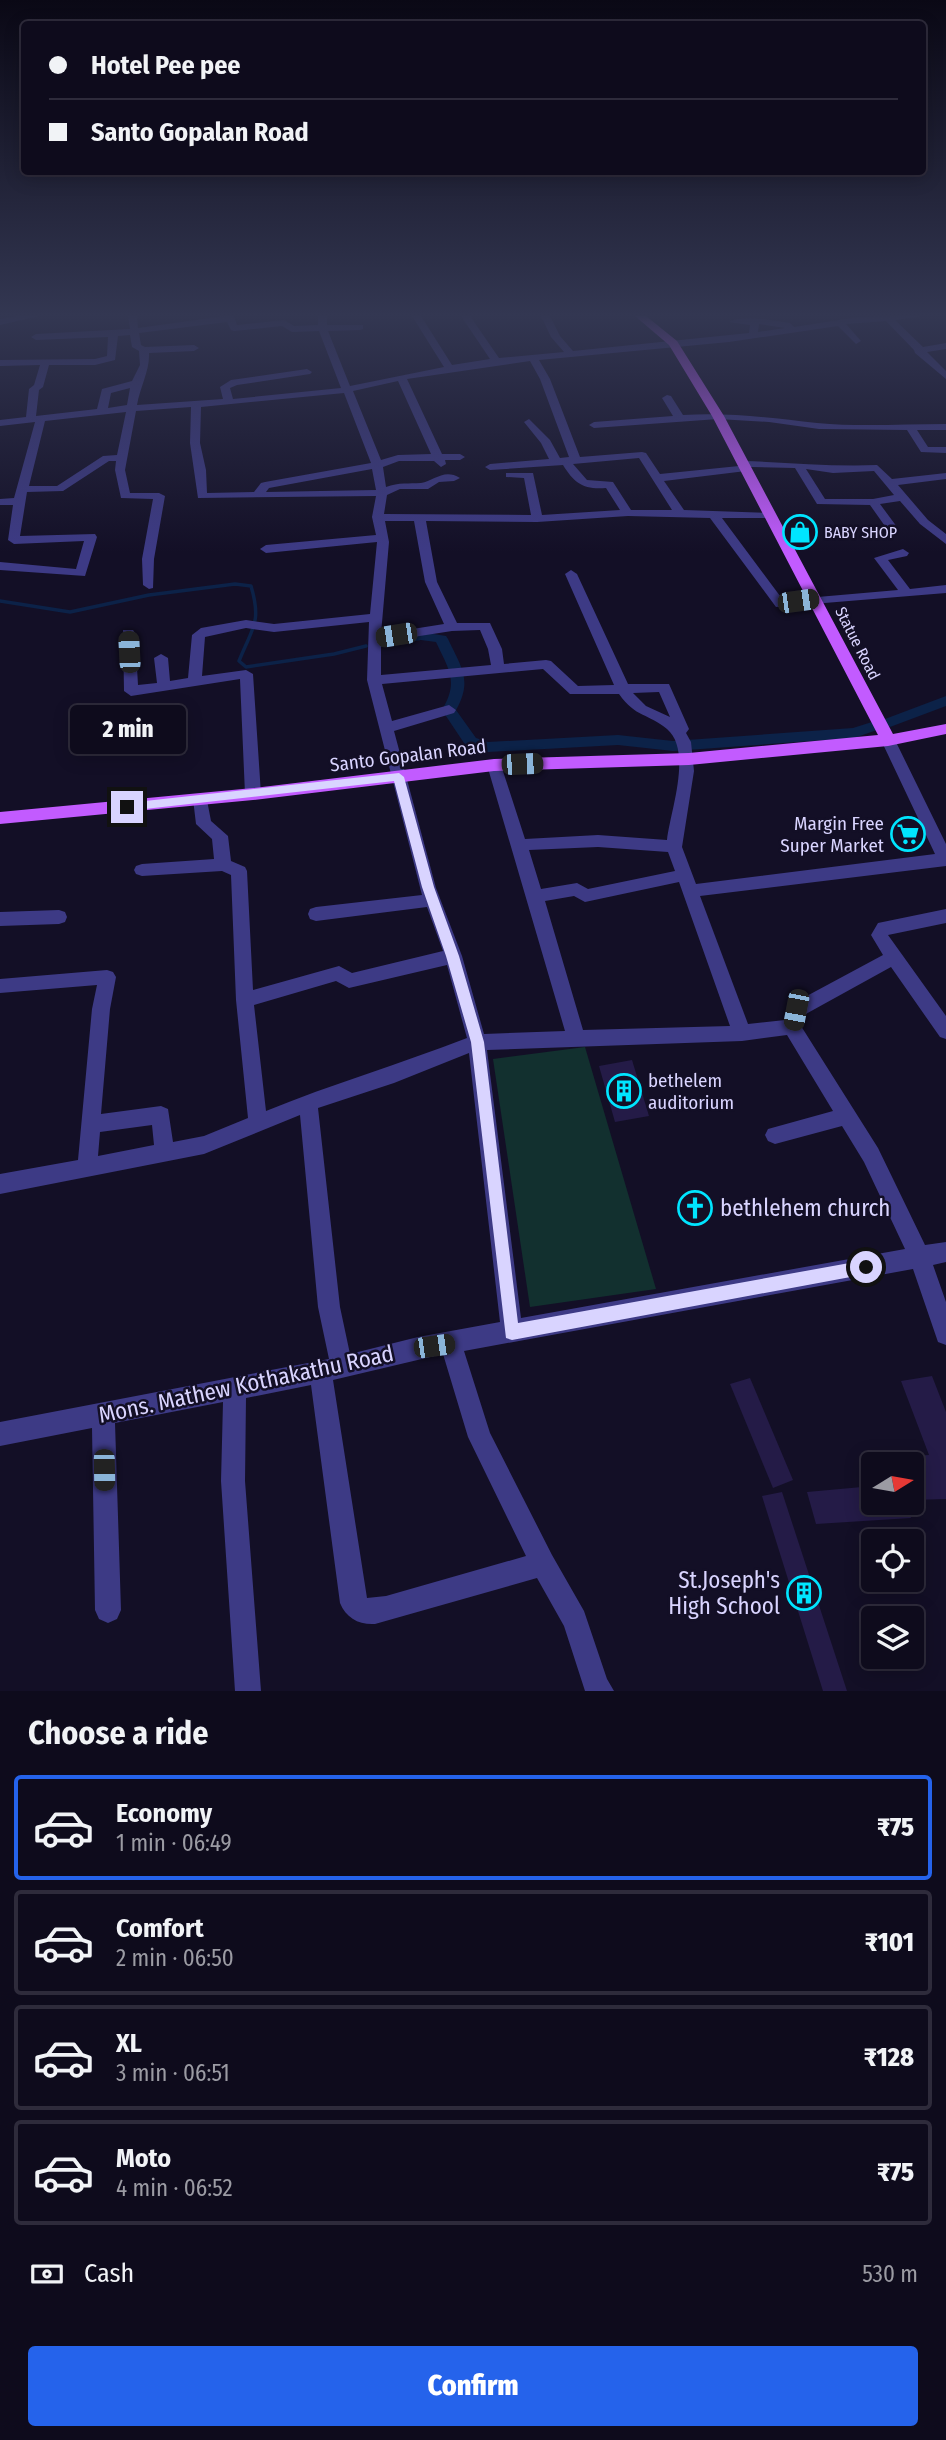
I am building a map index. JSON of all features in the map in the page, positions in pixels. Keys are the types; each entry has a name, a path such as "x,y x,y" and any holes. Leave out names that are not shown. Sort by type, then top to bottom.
{"main road":[{"name":"Statue Road","path":"705,395 816,599 888,740"},
{"name":"Santo Gopalan Road","path":"0,818 253,794 684,744 888,740 946,729"}],"street":[{"path":"0,566 25,565 50,571 81,573 91,537 14,540 36,419 34,395"},
{"path":"102,411 105,395"},
{"path":"134,395 120,470 125,496 159,496 148,559 149,585"},
{"path":"227,395 229,402"},
{"path":"0,423 131,408 298,395"},
{"path":"348,395 375,455 382,493 378,517 382,538 374,639 374,680 432,900 453,956 477,1042 512,1332"},
{"path":"409,395 440,460"},
{"path":"549,395 566,461 576,479 589,486 609,484 628,513"},
{"path":"667,398 680,419"},
{"path":"196,405 195,443 201,470 202,496 382,493 398,486 428,486 436,479 454,478"},
{"path":"594,425 718,416 819,426 946,427"},
{"path":"529,422 566,461"},
{"path":"911,428 939,467"},
{"path":"939,467 946,450"},
{"path":"537,519 529,475 492,472 566,461 642,455 681,515"},
{"path":"257,496 265,485 377,465 398,458 440,460 460,457"},
{"path":"22,488 59,489 107,458 123,458"},
{"path":"657,478 744,466 798,465 833,470 877,468 924,522 946,540"},
{"path":"798,465 821,502 873,502 903,497"},
{"path":"891,482 939,467"},
{"path":"0,502 19,501"},
{"path":"873,502 891,527"},
{"path":"378,517 537,519 628,513 771,515"},
{"path":"715,516 780,604 946,589"},
{"path":"419,517 430,582 452,627"},
{"path":"266,549 382,538"},
{"path":"902,553 880,558 906,593"},
{"path":"571,575 623,689 635,706 658,715 679,732 684,744"},
{"path":"195,681 199,635 206,631 256,626 274,628 377,617"},
{"path":"374,639 452,627 485,626 495,649 498,668"},
{"path":"128,633 131,691 246,674 253,794"},
{"path":"161,658 164,686"},
{"path":"374,680 446,676 546,664 575,691 664,687 684,744 674,848 742,1032"},
{"path":"386,728 449,710"},
{"path":"535,896 577,890 585,895 946,859 888,740"},
{"path":"494,765 576,1039"},
{"path":"201,799 204,824 220,836 223,865"},
{"path":"519,845 598,841 674,848"},
{"path":"142,870 223,865 239,871 245,1000 258,1123"},
{"path":"316,914 432,900"},
{"path":"946,916 884,928 879,936 946,1031"},
{"path":"0,919 59,917"},
{"path":"245,1000 318,977 339,973 349,981 453,956"},
{"path":"894,957 796,1010 792,1027 871,1155 920,1258 946,1334"},
{"path":"0,986 107,977 101,1009 87,1168"},
{"path":"0,1184 204,1145 308,1103 394,1075 477,1042 742,1032 792,1027"},
{"path":"308,1103 329,1307 331,1370 353,1603 359,1610 369,1613 542,1564"},
{"path":"91,1125 162,1115 164,1153"},
{"path":"775,1135 847,1116"},
{"name":"Mons. Mathew Kothakathu Road","path":"0,1434 331,1370 418,1348 946,1252"},
{"path":"451,1343 480,1437 542,1564 575,1620 597,1687 601,1691"},
{"path":"235,1388 233,1481 248,1691"},
{"path":"103,1414 107,1610"}],"green space":[{"path":"585,1047 656,1289 530,1307 493,1059"}],"building":[{"name":"bethelem auditorium","path":"632,1060 649,1116 615,1122 599,1066"},
{"path":"932,1376 946,1412 946,1499 924,1500 924,1455 929,1455 901,1381"},
{"path":"750,1378 793,1480 773,1488 730,1384"},
{"name":"St.Joseph's High School","path":"861,1487 861,1516 911,1518 816,1524 807,1492"},
{"name":"St.Joseph's High School","path":"782,1492 847,1691 823,1691 762,1496"}],"waterway":[{"path":"0,601 70,612 149,595 235,584 251,586 256,609 254,625 239,661 246,667 334,654 366,646"},
{"path":"381,643 421,636 441,639 455,667 459,683 455,700 449,710 471,742 488,747 618,740 673,746 854,733 872,727"},
{"path":"890,722 946,701"}],"place":[{"name":"BABY SHOP","path":"800,532"},
{"name":"Margin Free Super Market","path":"908,834"},
{"name":"bethelem auditorium","path":"624,1091"},
{"name":"bethlehem church","path":"695,1208"},
{"name":"St.Joseph's High School","path":"804,1593"}],"route":[{"path":"127,807 399,777 428,887 453,956 477,1042 512,1332 866,1267"}]}
